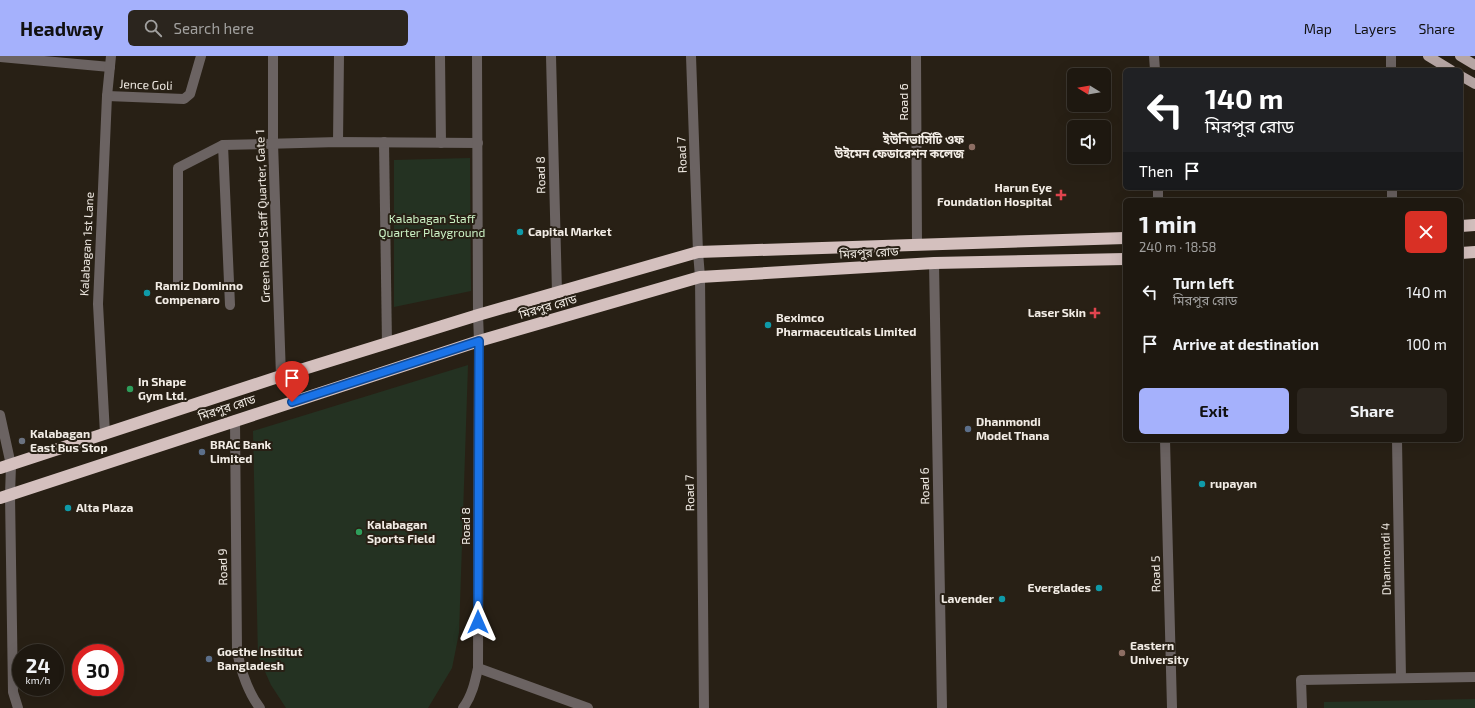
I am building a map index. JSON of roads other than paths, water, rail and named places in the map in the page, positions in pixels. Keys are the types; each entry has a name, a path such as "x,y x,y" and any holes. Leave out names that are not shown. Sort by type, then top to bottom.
{"highway":[{"path":"1463,226 1475,225"},
{"name":"মিরপুর রোড","path":"6,467 281,376 478,316 698,252 1123,238"},
{"path":"1463,253 1475,252"},
{"name":"মিরপুর রোড","path":"5,496 479,341 700,277 934,263 1123,259"}],"main road":[{"path":"1428,56 1448,68"},
{"path":"1460,56 1474,62"},
{"path":"1463,77 1475,84"}],"street":[{"name":"Kalabagan 1st Lane","path":"105,434 98,304 107,96 111,56"},
{"name":"Jence Goli","path":"107,96 184,99 190,94 201,56"},
{"name":"Green Road Staff Quarter, Gate 1","path":"273,56 273,144 281,376"},
{"path":"338,142 339,56"},
{"path":"440,56 440,143"},
{"name":"Road 8","path":"463,708 468,702 475,684 478,668 479,341 477,56"},
{"name":"Road 8","path":"551,56 557,293"},
{"name":"Road 7","path":"691,56 700,277 704,708"},
{"name":"Road 6","path":"916,56 917,244"},
{"path":"1154,56 1155,68"},
{"path":"1391,56 1391,68"},
{"path":"0,57 110,67"},
{"path":"178,285 178,168 223,145 338,142 478,143"},
{"path":"384,142 387,344"},
{"path":"223,145 230,305"},
{"name":"Road 6","path":"934,263 942,708"},
{"path":"0,415 6,467 5,496 13,692 18,708"},
{"name":"Road 9","path":"235,420 237,651 246,685 260,708"},
{"name":"Road 5","path":"1165,442 1172,708"},
{"name":"Dhanmondi 4","path":"1397,442 1401,678"},
{"path":"478,668 588,708"},
{"path":"1302,708 1301,680 1475,677"}],"place":[{"name":"ইউনিভার্সিটি ওফ উইমেন ফেডারেশন কলেজ","path":"972,147"},
{"name":"Harun Eye Foundation Hospital","path":"1061,195"},
{"name":"Capital Market","path":"520,232"},
{"name":"Ramiz Dominno Compenaro","path":"147,293"},
{"name":"Laser Skin","path":"1095,313"},
{"name":"Beximco Pharmaceuticals Limited","path":"768,325"},
{"name":"In Shape Gym Ltd.","path":"130,389"},
{"name":"Dhanmondi Model Thana","path":"968,429"},
{"name":"Kalabagan East Bus Stop","path":"22,441"},
{"name":"BRAC Bank Limited","path":"202,452"},
{"name":"rupayan","path":"1202,484"},
{"name":"Alta Plaza","path":"68,508"},
{"name":"Kalabagan Sports Field","path":"359,532"},
{"name":"Everglades","path":"1099,588"},
{"name":"Lavender","path":"1002,599"},
{"name":"Eastern University","path":"1122,653"},
{"name":"Goethe Institut Bangladesh","path":"209,659"}],"park label":[{"name":"Kalabagan Staff Quarter Playground","path":"432,226"}]}
